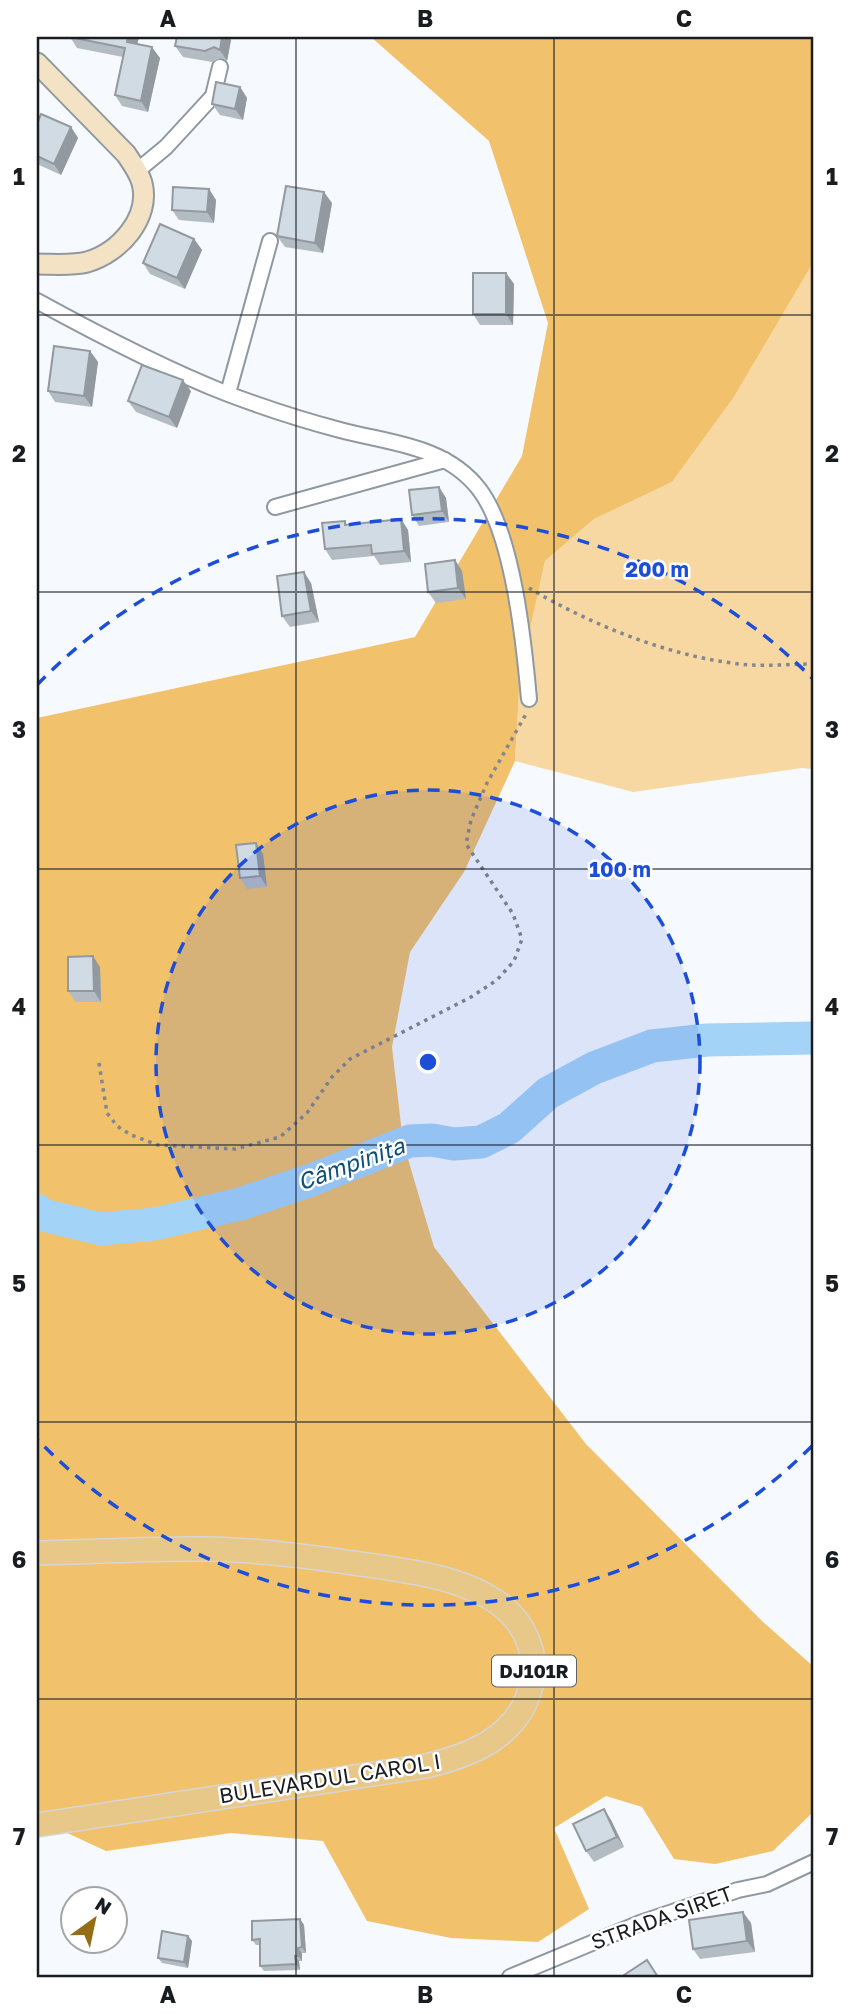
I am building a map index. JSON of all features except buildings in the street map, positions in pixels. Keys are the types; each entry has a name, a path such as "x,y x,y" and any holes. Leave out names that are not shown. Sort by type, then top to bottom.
{"main road":[{"path":"37,63 126,154 137,171 142,185 143,201 138,218 127,235 108,252 87,262 37,264"},
{"name":"BULEVARDUL CAROL I","path":"37,1553 206,1549 264,1552 314,1557 438,1578 489,1596 508,1611 522,1628 531,1646 534,1665 527,1700 507,1729 485,1745 455,1759 426,1766 37,1825"}],"street":[{"path":"137,171 166,147 206,105 213,96 219,67"},
{"path":"228,393 270,242"},
{"path":"37,301 116,345 228,393 304,420 417,448 445,460 468,477 494,514 512,578 529,699"},
{"path":"275,507 445,460"},
{"name":"STRADA SIRET","path":"510,1977 640,1923 738,1890 767,1884 814,1862"}],"path":[{"path":"512,578 585,616 677,653 750,665 814,664"},
{"path":"99,1063 107,1113 117,1126 131,1135 158,1145 236,1149 280,1137 307,1113 332,1077 350,1059 471,997 497,980 514,961 522,939 513,914 466,844 471,820 487,783 520,728 526,716 529,699"}],"shaded area":[{"path":"371,37 814,37 814,261 734,397 672,482 594,519 545,561 520,675 515,761 464,872 410,952 392,1047 403,1142 434,1247 586,1444 762,1621 814,1667 814,1811 773,1851 715,1864 674,1859 642,1807 606,1796 554,1828 589,1909 538,1942 451,1938 367,1921 323,1841 231,1833 106,1851 37,1819 37,718 415,637 522,456 548,323 489,141"},
{"path":"814,261 814,769 802,768 633,792 515,761 520,675 545,561 594,519 672,482 734,397"}],"waterway":[{"name":"Câmpinița","path":"37,1210 43,1215 101,1229 155,1224 240,1204 311,1180 410,1141 432,1140 454,1144 481,1142 509,1128 548,1093 594,1068 652,1046 707,1040 814,1038"}]}
